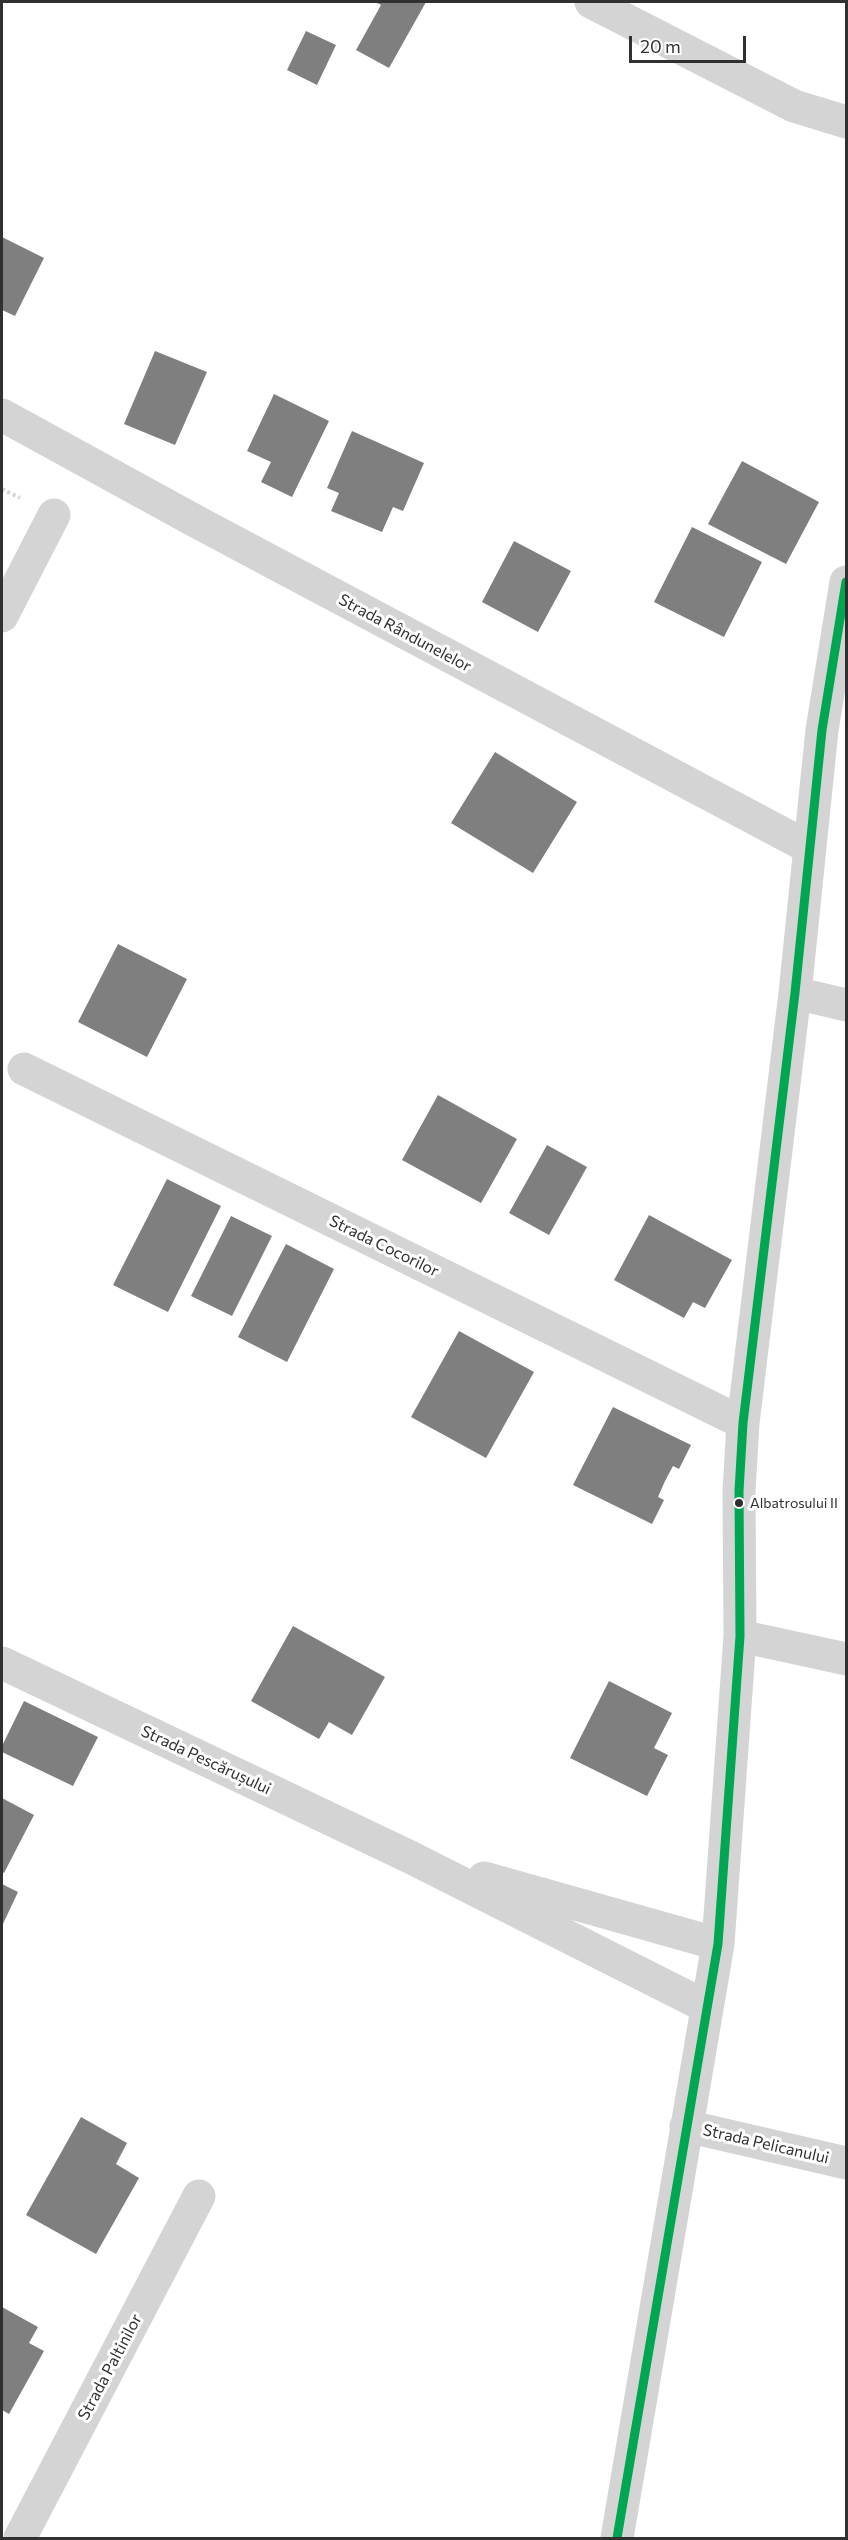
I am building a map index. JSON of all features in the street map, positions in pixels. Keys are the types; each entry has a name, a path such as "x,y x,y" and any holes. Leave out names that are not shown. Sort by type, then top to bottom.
{"street":[{"path":"591,2 794,106 846,122"},
{"name":"Strada Rândunelelor","path":"2,415 220,534 810,848"},
{"path":"2,616 54,515"},
{"path":"617,2538 718,1944 740,1636 739,1491 743,1423 795,993 822,730 846,582"},
{"path":"795,993 846,1005"},
{"name":"Strada Cocorilor","path":"24,1069 743,1423"},
{"path":"740,1636 846,1659"},
{"name":"Strada Pescărușului","path":"2,1663 410,1857 707,2007"},
{"name":"Strada Pescărușului","path":"410,1857 718,1944"},
{"name":"Strada Pelicanului","path":"686,2126 846,2163"},
{"name":"Strada Paltinilor","path":"20,2538 199,2196"},
{"path":"2,2531 14,2538"}],"building":[{"path":"375,2 426,2 389,68 356,50 381,5"},
{"path":"306,31 336,45 317,85 287,70"},
{"path":"2,237 44,258 15,316 2,310"},
{"path":"155,351 207,372 175,445 124,424"},
{"path":"274,394 329,421 292,497 261,482 271,462 247,451"},
{"path":"352,431 424,463 403,511 393,507 382,532 331,511 339,493 327,488"},
{"path":"742,461 819,502 786,564 708,524"},
{"path":"692,527 762,562 724,637 654,602"},
{"path":"514,541 571,571 538,632 482,602"},
{"path":"495,752 577,802 533,873 451,823"},
{"path":"118,944 187,979 147,1057 78,1022"},
{"path":"438,1095 517,1139 481,1203 402,1160"},
{"path":"547,1145 587,1167 549,1235 509,1213"},
{"path":"167,1179 221,1206 168,1312 113,1285"},
{"path":"649,1215 732,1260 705,1308 693,1302 684,1318 614,1280"},
{"path":"231,1216 272,1236 232,1316 191,1296"},
{"path":"286,1244 334,1269 287,1362 238,1337"},
{"path":"459,1331 534,1372 486,1458 411,1417"},
{"path":"613,1407 691,1445 679,1469 673,1466 665,1481 658,1497 664,1500 652,1524 573,1485"},
{"path":"293,1626 385,1677 352,1735 329,1722 319,1739 251,1701"},
{"path":"609,1681 672,1713 654,1748 668,1755 647,1796 570,1758"},
{"path":"24,1701 98,1737 73,1786 2,1752 2,1746"},
{"path":"2,1798 34,1815 4,1873 2,1872"},
{"path":"2,1884 18,1892 2,1926"},
{"path":"81,2117 127,2143 116,2164 139,2178 96,2254 26,2215"},
{"path":"2,2307 38,2327 29,2343 44,2351 9,2414 2,2410"}],"transit line":[{"path":"617,2538 718,1944 740,1636 739,1491 743,1423 795,993 822,730 846,582"}],"place":[{"name":"Albatrosului II","path":"739,1503"}]}
